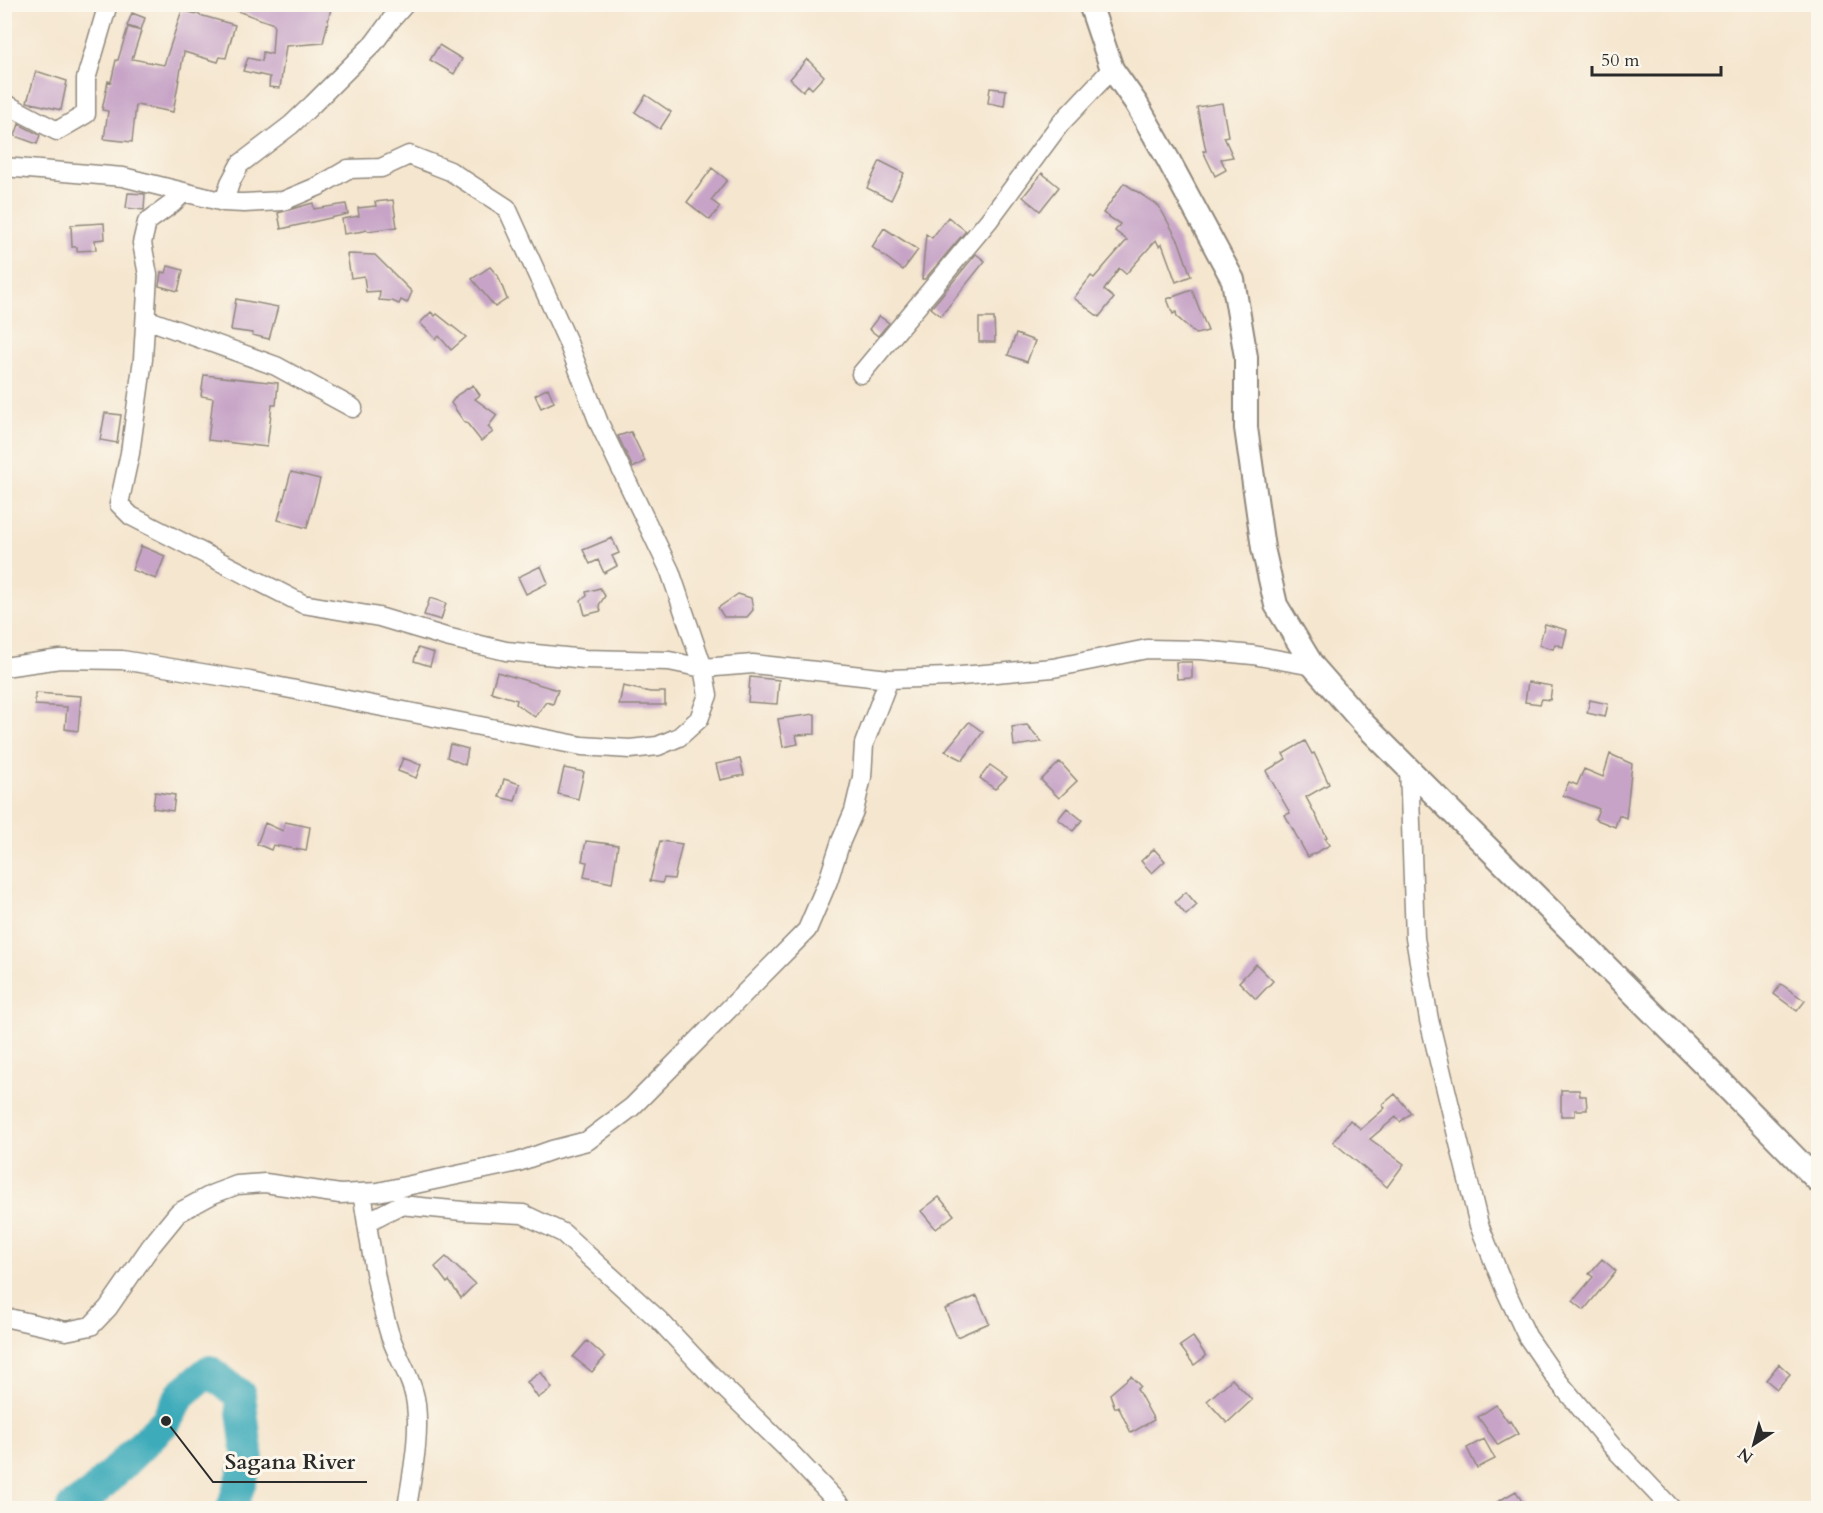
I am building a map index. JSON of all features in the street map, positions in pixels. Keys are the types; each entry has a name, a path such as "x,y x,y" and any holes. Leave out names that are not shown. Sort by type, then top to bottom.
{"street":[{"path":"4,102 57,131 86,114 86,79 108,4"},
{"path":"224,202 230,183 240,164 291,125 313,104 374,43 405,4"},
{"path":"1090,4 1112,69 1136,103 1233,280 1246,357 1246,428 1263,548 1276,605 1313,666 1363,723 1818,1181"},
{"path":"861,374 989,220 1060,124 1112,69"},
{"path":"4,167 123,177 224,202 244,203 283,201 319,186 348,169 381,168 409,155 450,171 507,208 567,340 599,423 670,571 703,668 708,695 699,719 679,737 658,746 630,749 582,746 250,681 122,660 60,659 4,667"},
{"path":"183,193 147,222 142,243 148,275 146,319 130,453 119,504 131,516 303,603 379,617 446,637 506,651 585,659 669,661 703,668 753,664 889,679 949,677 1053,668 1147,649 1201,650 1254,655 1313,666"},
{"path":"146,319 276,366 353,408"},
{"path":"4,1317 66,1330 91,1326 108,1308 178,1213 213,1194 237,1185 265,1183 340,1194 378,1192 518,1162 587,1141 632,1107 807,930 854,811 862,777 864,744 889,679"},
{"path":"1409,767 1414,938 1429,1020 1479,1225 1527,1336 1552,1372 1612,1446 1671,1509"},
{"path":"362,1193 377,1289 390,1335 416,1401 418,1435 407,1509"},
{"path":"367,1222 400,1205 523,1214 563,1233 660,1321 843,1509"}],"building":[{"path":"226,4 332,4 323,43 286,46 280,88 269,87 270,77 243,71 248,58 262,61 263,52 272,54 274,24 226,7"},
{"path":"182,10 235,25 226,58 220,57 218,62 184,52 173,112 136,105 132,142 104,139 108,111 102,110 108,81 111,82 128,27 141,31 132,59 164,65"},
{"path":"132,13 145,18 141,30 127,26"},
{"path":"439,45 462,59 454,74 430,60"},
{"path":"807,59 824,76 812,89 808,85 803,91 790,79"},
{"path":"36,71 67,81 61,110 27,102"},
{"path":"990,88 1006,90 1004,106 988,103"},
{"path":"646,95 671,112 660,129 635,112"},
{"path":"1222,103 1228,136 1224,137 1233,157 1221,159 1226,170 1215,176 1203,151 1206,151 1197,107"},
{"path":"19,124 40,135 37,144 15,136"},
{"path":"880,161 904,173 891,200 867,188"},
{"path":"712,168 727,180 711,200 720,207 710,220 687,202"},
{"path":"1042,173 1059,187 1040,211 1023,197"},
{"path":"1124,183 1159,206 1179,242 1191,276 1176,282 1162,244 1159,246 1156,240 1126,274 1119,268 1104,290 1114,298 1099,317 1074,298 1091,276 1094,278 1127,240 1115,231 1120,224 1103,213"},
{"path":"128,193 145,194 144,210 126,208"},
{"path":"393,200 397,227 368,231 366,229 344,234 342,219 359,216 358,208 376,206 375,202"},
{"path":"313,203 314,209 346,204 348,214 281,229 278,213"},
{"path":"948,217 966,231 925,279 922,279 926,234 932,238"},
{"path":"104,223 105,239 95,240 96,250 77,251 77,247 72,247 71,225"},
{"path":"884,228 918,250 903,270 872,247"},
{"path":"347,254 375,255 412,292 407,303 401,300 399,304 379,300 380,291 366,292 364,276 351,278"},
{"path":"976,254 985,261 941,316 931,308"},
{"path":"168,266 183,270 178,291 159,286 161,272 166,273"},
{"path":"490,267 498,276 507,299 495,307 472,279"},
{"path":"1192,290 1208,331 1196,334 1177,317 1176,312 1173,314 1167,299"},
{"path":"236,299 278,307 269,339 252,335 252,333 231,330"},
{"path":"431,312 435,316 437,314 466,337 451,350 439,336 436,339 420,323"},
{"path":"879,316 889,323 878,336 869,329"},
{"path":"979,318 994,318 995,342 979,342"},
{"path":"1016,334 1035,341 1027,362 1008,355"},
{"path":"204,375 278,383 276,405 272,405 267,447 208,440 213,398 201,396"},
{"path":"473,385 480,395 475,399 497,415 488,427 493,432 481,441 451,403 457,395"},
{"path":"548,388 554,402 541,408 535,395"},
{"path":"105,413 121,415 117,443 100,440"},
{"path":"631,432 645,461 633,468 618,436"},
{"path":"291,472 320,479 307,528 278,520"},
{"path":"612,538 619,553 612,556 617,566 604,573 598,560 590,564 583,550"},
{"path":"141,546 165,556 156,579 132,570"},
{"path":"541,566 548,583 526,594 518,577"},
{"path":"600,588 605,596 599,605 601,611 585,615 581,600 587,596 586,592"},
{"path":"738,594 751,598 753,610 747,617 724,617 718,608"},
{"path":"430,598 446,603 441,620 424,615"},
{"path":"1545,624 1567,630 1563,647 1555,644 1553,649 1539,645"},
{"path":"418,648 434,653 430,666 414,661"},
{"path":"1176,662 1192,662 1192,678 1177,679"},
{"path":"497,672 558,690 553,704 546,702 535,717 516,704 517,700 491,692"},
{"path":"750,677 779,680 777,704 748,702"},
{"path":"1528,682 1552,686 1550,700 1542,699 1540,704 1525,702"},
{"path":"623,686 650,692 665,692 665,705 619,705"},
{"path":"35,693 81,696 78,731 65,729 67,707 35,705"},
{"path":"1590,700 1608,704 1605,717 1587,713"},
{"path":"815,714 815,734 796,735 798,744 783,747 778,719"},
{"path":"969,722 983,732 963,760 945,751"},
{"path":"1027,725 1042,742 1014,746 1012,727"},
{"path":"1305,741 1312,754 1314,753 1329,784 1306,797 1330,845 1308,857 1285,815 1290,813 1266,771 1286,759 1283,754"},
{"path":"450,744 468,749 465,765 447,757"},
{"path":"1610,754 1632,764 1626,818 1619,815 1615,827 1595,819 1599,809 1563,795 1569,782 1577,785 1584,769 1603,777"},
{"path":"403,758 421,765 416,778 398,771"},
{"path":"740,759 744,775 720,780 716,764"},
{"path":"1060,762 1077,781 1059,798 1041,780"},
{"path":"990,765 1007,777 995,789 980,778"},
{"path":"564,768 584,772 578,799 558,794"},
{"path":"504,779 520,784 515,801 499,797"},
{"path":"155,792 175,795 173,811 153,808"},
{"path":"1067,808 1082,820 1073,831 1058,819"},
{"path":"285,822 310,827 306,851 273,845 271,850 257,844 265,823 283,831"},
{"path":"586,841 618,845 612,883 584,877 587,862 582,861"},
{"path":"660,841 682,844 674,879 664,878 662,883 650,881"},
{"path":"1154,849 1165,861 1152,873 1141,861"},
{"path":"1186,892 1197,905 1186,915 1175,902"},
{"path":"1256,964 1273,981 1256,999 1239,982"},
{"path":"1781,984 1805,1001 1797,1011 1774,994"},
{"path":"1561,1090 1579,1090 1580,1096 1586,1096 1587,1110 1575,1110 1575,1116 1561,1116"},
{"path":"1395,1094 1411,1113 1400,1122 1396,1117 1370,1139 1404,1164 1387,1187 1333,1142 1350,1120 1361,1129 1385,1108 1382,1105"},
{"path":"939,1197 954,1215 936,1229 921,1211"},
{"path":"446,1257 475,1284 461,1298 435,1267"},
{"path":"1602,1259 1616,1271 1584,1310 1573,1301 1593,1277 1589,1274"},
{"path":"977,1296 989,1323 957,1337 945,1309"},
{"path":"1193,1337 1206,1356 1194,1365 1180,1346"},
{"path":"587,1341 605,1357 592,1372 573,1357"},
{"path":"1779,1364 1790,1374 1777,1389 1766,1380"},
{"path":"541,1372 552,1388 538,1398 527,1382"},
{"path":"1131,1376 1140,1386 1137,1389 1154,1420 1131,1433 1118,1406 1115,1408 1110,1394"},
{"path":"1232,1379 1252,1400 1227,1423 1207,1401"},
{"path":"1496,1405 1518,1434 1498,1445 1478,1417"},
{"path":"1484,1439 1495,1459 1477,1468 1467,1448"},
{"path":"1516,1491 1526,1509 1485,1509"}],"waterway":[{"path":"72,1508 93,1493 166,1421 182,1393 209,1371 240,1395 248,1459 232,1508"}],"place":[{"name":"Sagana River","path":"166,1421"}]}
